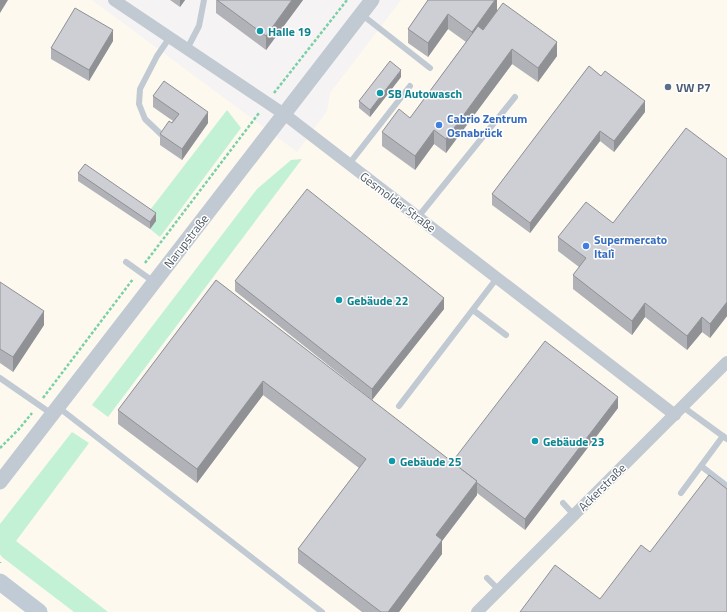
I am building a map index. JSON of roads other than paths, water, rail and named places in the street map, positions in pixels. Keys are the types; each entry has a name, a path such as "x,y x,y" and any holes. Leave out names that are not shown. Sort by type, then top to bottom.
{"main road":[{"path":"0,582 39,612"}],"street":[{"name":"Gesmolder Straße","path":"114,0 284,114 497,278 679,411"},
{"name":"Narupstraße","path":"0,482 372,0"},
{"name":"Ackerstraße","path":"477,612 727,362"}],"lane":[{"path":"187,49 199,26 204,0"},
{"path":"361,14 430,68"},
{"path":"165,138 145,119 139,104 140,89 157,56 170,37"},
{"path":"349,164 410,86"},
{"path":"418,217 515,97"},
{"path":"126,262 154,283"},
{"path":"399,406 497,278"},
{"path":"473,310 506,335"},
{"path":"0,378 38,404 55,411 322,612"},
{"path":"679,411 725,438 701,466 681,493"},
{"path":"701,466 727,486"},
{"path":"563,503 574,515"},
{"path":"487,578 499,590"}],"place":[{"name":"Halle 19","path":"260,31"},
{"name":"VW P7","path":"668,87"},
{"name":"SB Autowasch","path":"380,93"},
{"name":"Cabrio Zentrum Osnabrück","path":"439,125"},
{"name":"Supermercato Italì","path":"586,246"},
{"name":"Gebäude 22","path":"339,300"},
{"name":"Gebäude 23","path":"535,441"},
{"name":"Gebäude 25","path":"392,461"}]}
